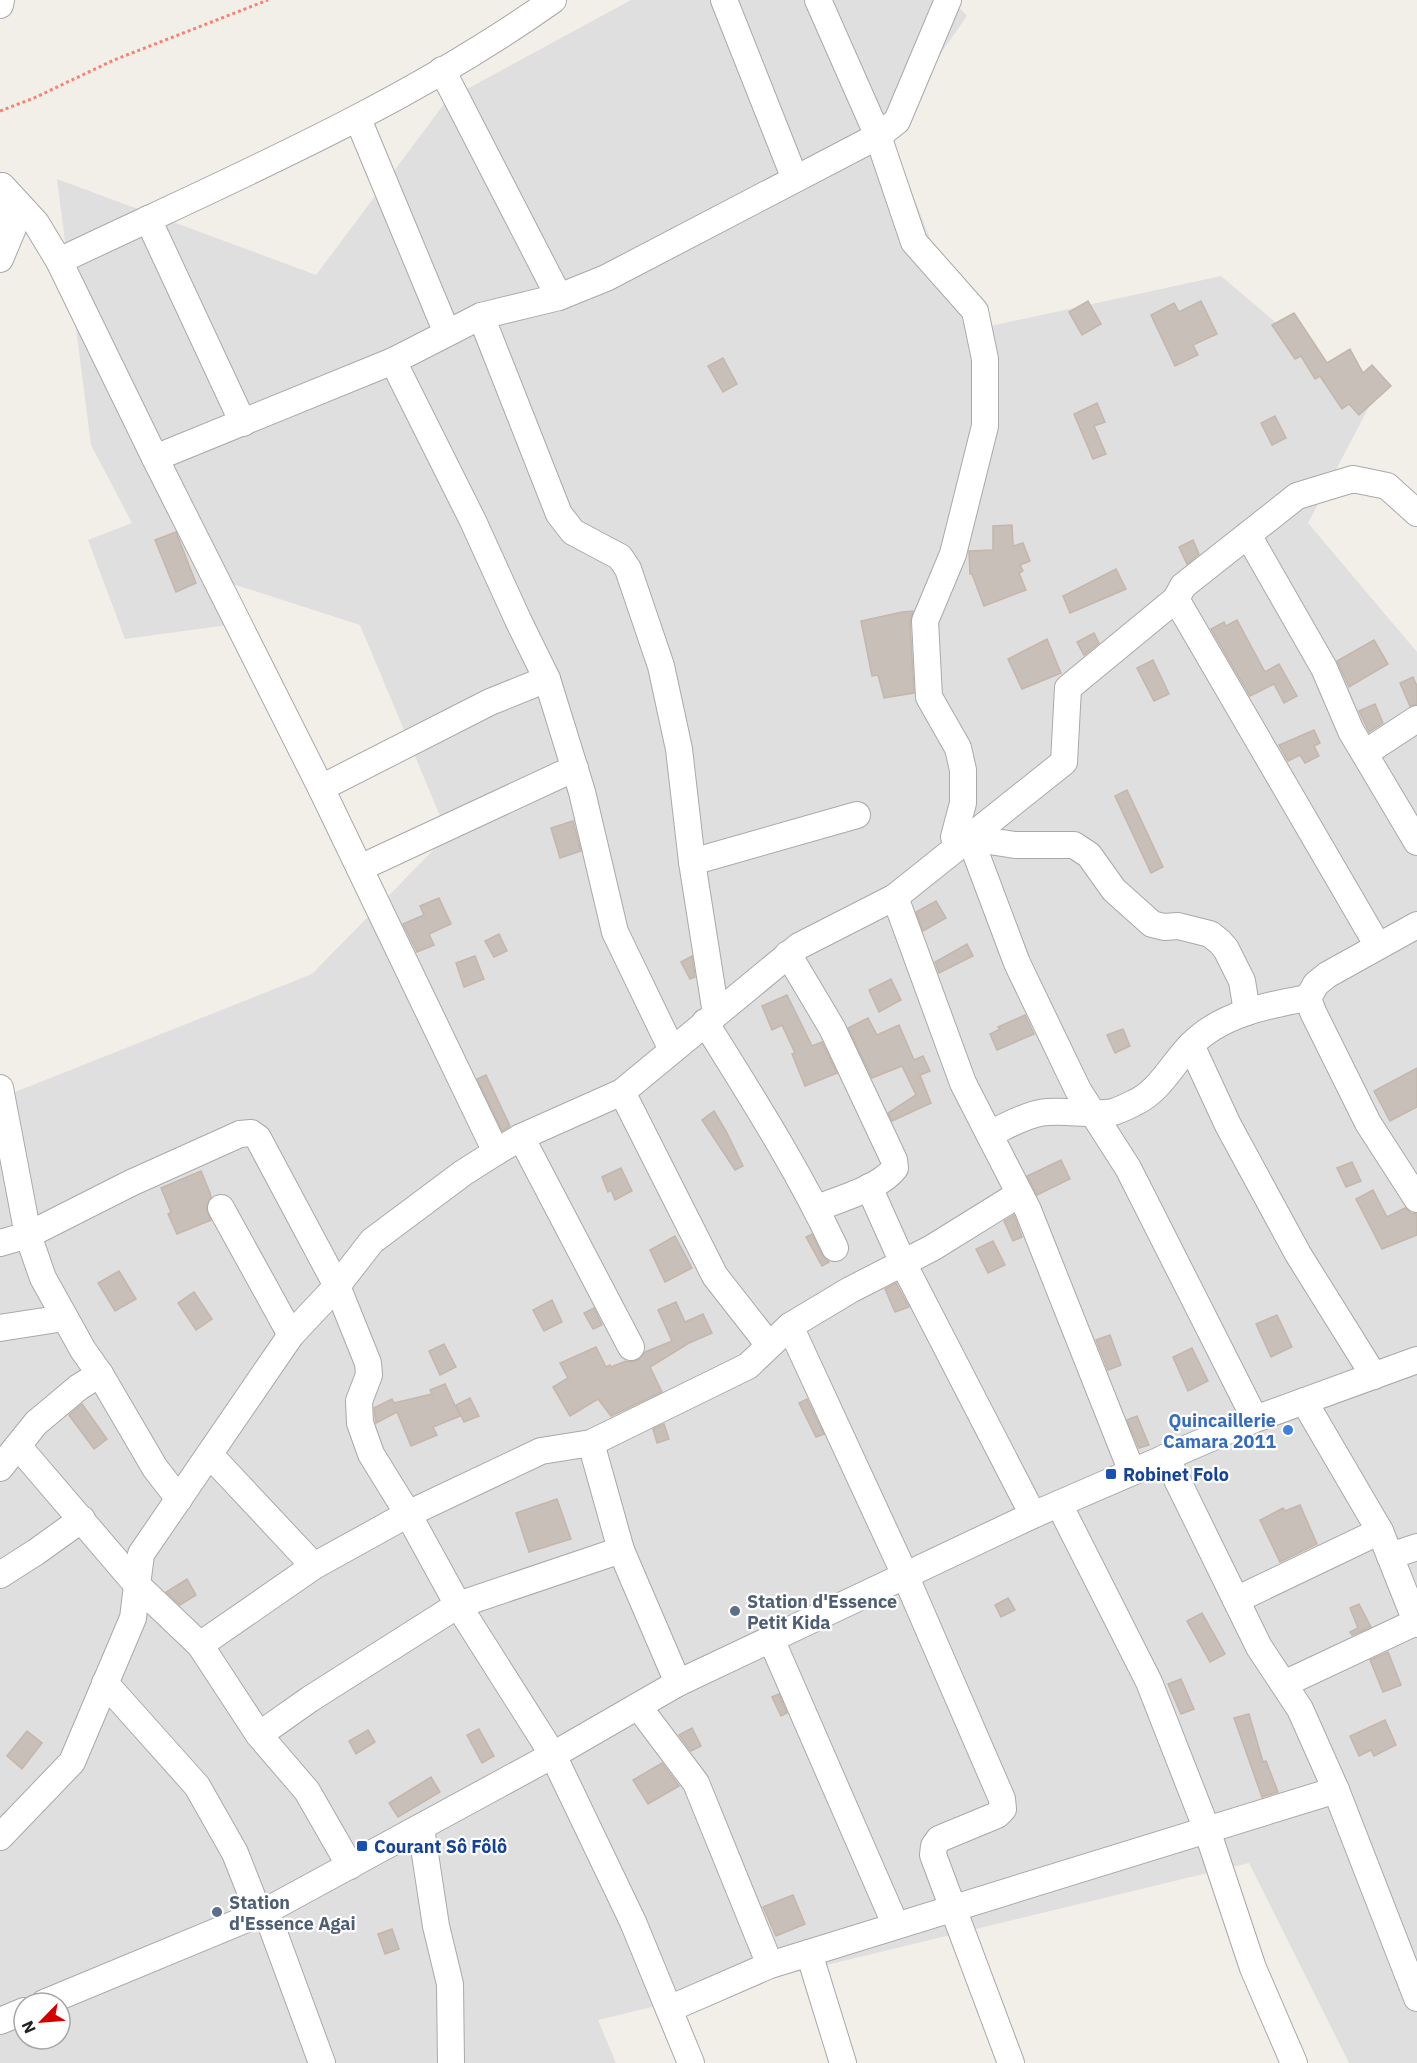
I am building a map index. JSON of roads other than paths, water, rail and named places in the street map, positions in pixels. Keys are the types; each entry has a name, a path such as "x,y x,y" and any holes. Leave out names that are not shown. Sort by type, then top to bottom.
{"street":[{"path":"0,5 1,0"},
{"path":"59,261 358,119 520,24 553,0"},
{"path":"724,0 795,179"},
{"path":"818,0 878,136 914,242 975,311 985,359 985,426 953,554 925,621 929,697 958,748 963,770 963,803 954,837 964,842 1074,845 1089,855 1114,890 1152,924 1164,927 1178,926 1210,934 1220,942 1242,981 1247,1012"},
{"path":"155,458 393,361 481,316 559,297 606,278 878,136 897,121 948,0"},
{"path":"442,70 559,297"},
{"path":"358,119 447,333"},
{"path":"0,259 13,228 1,181"},
{"path":"1,181 36,223 59,261 321,788 496,1152"},
{"path":"148,219 243,423"},
{"path":"481,316 559,514 573,532 620,556 628,569 661,666 679,748 711,1018 817,1208 835,1248"},
{"path":"393,361 473,521 547,679 575,768 615,932 672,1050"},
{"path":"0,1837 72,1762 133,1618 141,1554 291,1335 337,1286 372,1241 463,1173 521,1137 621,1092 799,946 895,897 1064,762 1068,688 1176,599 1183,586 1297,496 1353,479 1387,486 1417,513"},
{"path":"1248,535 1324,668 1352,730 1417,842"},
{"path":"1176,599 1378,946"},
{"path":"321,788 490,702 547,679"},
{"path":"1365,753 1417,719"},
{"path":"360,868 575,768"},
{"path":"692,862 857,815"},
{"path":"964,842 1017,963 1078,1090 1128,1168 1255,1419"},
{"path":"895,897 963,1083 1028,1210 1132,1472"},
{"path":"1417,925 1327,975 1316,984 1308,998 1368,1123 1417,1199"},
{"path":"789,954 832,1028 894,1160 895,1168 891,1174 869,1187 817,1208"},
{"path":"989,1134 1037,1114 1114,1112 1137,1102 1155,1089 1191,1045 1207,1031 1247,1012 1308,998"},
{"path":"1191,1045 1228,1125 1298,1254 1374,1376"},
{"path":"0,1088 28,1235 43,1278 64,1318 155,1468 179,1499"},
{"path":"621,1092 715,1276 769,1345"},
{"path":"0,1243 28,1235 131,1183 240,1134 251,1133 258,1138 337,1286 368,1363 369,1375 359,1401 360,1423 371,1454 408,1514 458,1605 553,1755 633,1923 691,2063"},
{"path":"521,1137 631,1347"},
{"path":"869,1187 903,1263 1033,1515"},
{"path":"200,1645 314,1566 408,1514 541,1451 591,1443 748,1366 790,1326 850,1290 932,1248 1019,1194"},
{"path":"221,1208 291,1335"},
{"path":"0,1328 64,1318"},
{"path":"790,1326 905,1575 1002,1799 1003,1809 997,1815 939,1839 934,1846 933,1855 1011,2063"},
{"path":"72,1991 263,1912 421,1828 678,1683 905,1575 1033,1515 1255,1419 1417,1360"},
{"path":"0,1468 36,1423 78,1387 100,1374"},
{"path":"1284,1684 1417,1623 1380,1531 1304,1401"},
{"path":"591,1443 621,1550 678,1683"},
{"path":"18,1446 137,1585 200,1645 260,1735 307,1791 350,1866"},
{"path":"210,1455 314,1566"},
{"path":"1166,1457 1259,1647 1300,1709 1336,1790 1417,1998"},
{"path":"1059,1504 1149,1682 1208,1830 1253,1968 1294,2063"},
{"path":"0,1575 82,1519"},
{"path":"1236,1600 1380,1531"},
{"path":"1390,1556 1417,1547"},
{"path":"260,1735 310,1699 458,1605 621,1550"},
{"path":"771,1639 896,1926"},
{"path":"105,1683 197,1786 235,1853 263,1912 322,2063"},
{"path":"638,1706 696,1783 770,1965"},
{"path":"669,2009 770,1965 1336,1790"},
{"path":"421,1828 436,1926 450,1984 451,2063"},
{"path":"809,1953 843,2063"}],"place":[{"name":"Quincaillerie Camara 2011","path":"1288,1430"},
{"name":"Robinet Folo","path":"1111,1474"},
{"name":"Station d'Essence Petit Kida","path":"735,1611"},
{"name":"Courant Sô Fôlô","path":"362,1846"},
{"name":"Station d'Essence Agai","path":"217,1912"}]}
